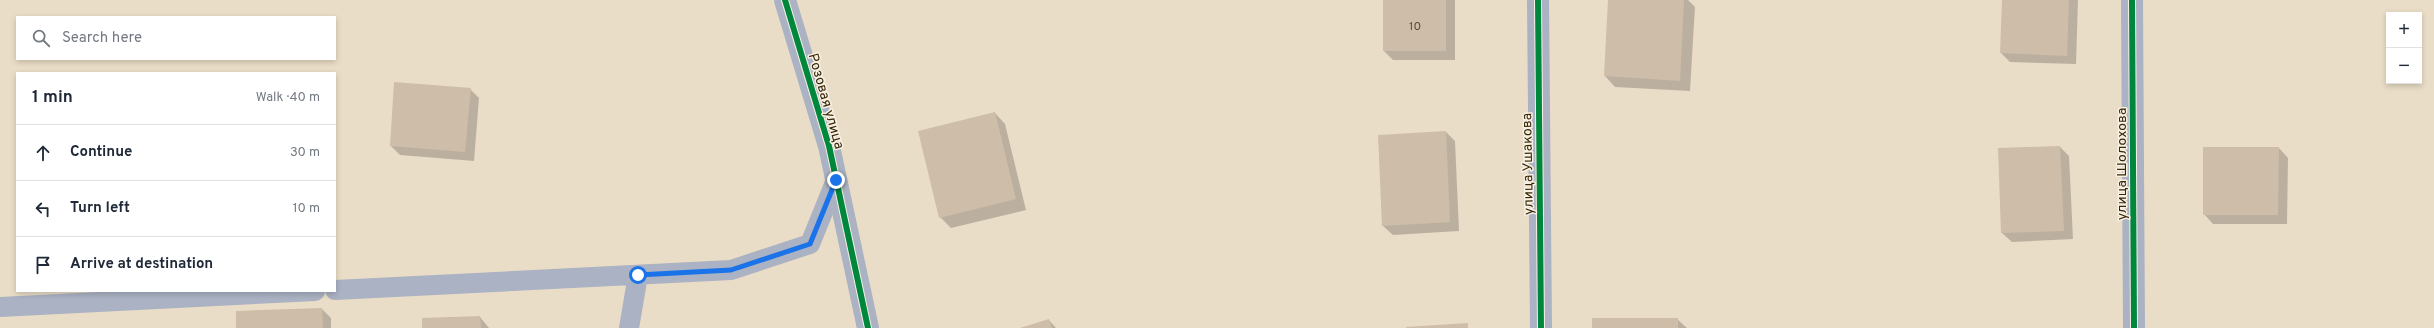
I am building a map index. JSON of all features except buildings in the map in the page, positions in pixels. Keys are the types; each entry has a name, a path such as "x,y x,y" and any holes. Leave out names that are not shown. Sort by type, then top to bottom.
{"street":[{"name":"Розовая улица","path":"785,0 829,146 868,328"},
{"name":"улица Ушакова","path":"1538,0 1541,328"},
{"name":"улица Шолохова","path":"2132,0 2134,328"}],"lane":[{"path":"336,290 731,270 810,244 836,180"},
{"path":"629,328 638,275"},
{"path":"0,307 295,292"}],"cycle path":[{"path":"785,0 829,146 868,328"},
{"path":"1538,0 1541,328"},
{"path":"2132,0 2134,328"}],"route":[{"path":"638,275 731,270 810,244 836,180"}]}
